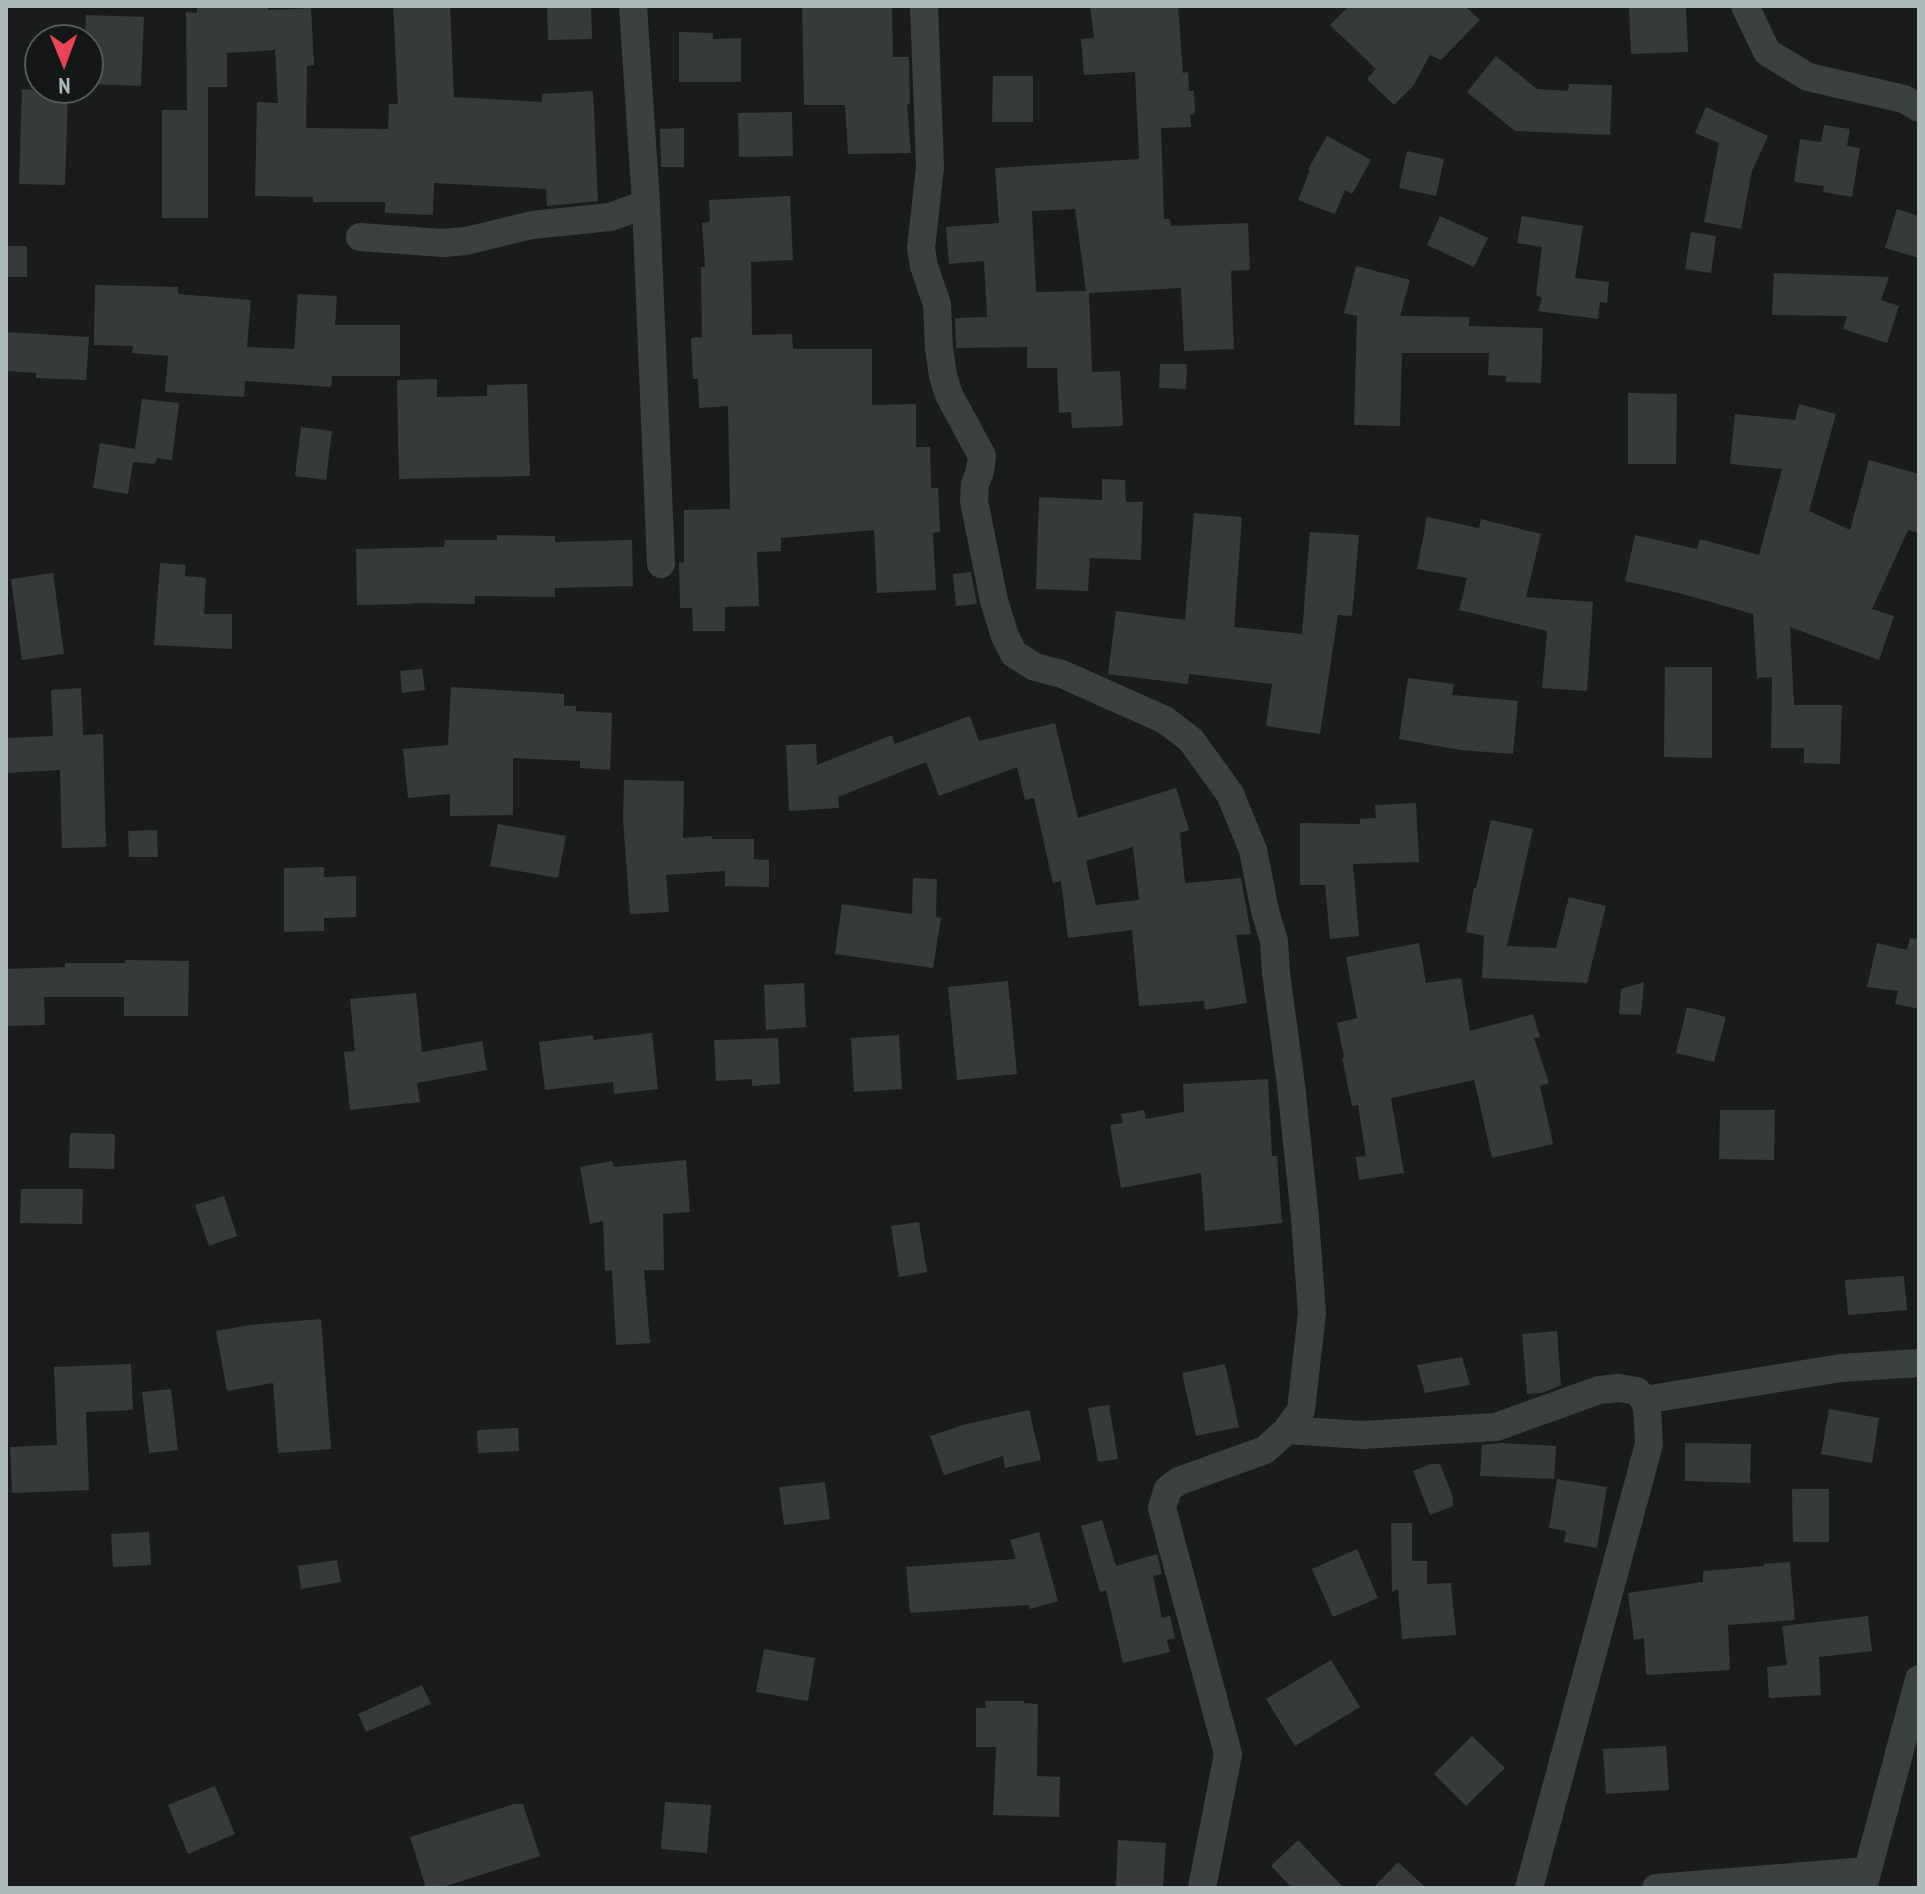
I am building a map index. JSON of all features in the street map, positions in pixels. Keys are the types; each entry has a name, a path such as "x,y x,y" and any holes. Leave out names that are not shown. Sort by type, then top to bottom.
{"street":[{"path":"633,6 646,204 661,564"},
{"path":"924,6 930,167 921,248 937,304 943,376 949,395 982,456 974,501 994,601 1005,636 1014,654 1035,667 1062,674 1165,720 1191,740 1230,794 1253,850 1274,941 1305,1218 1312,1313 1301,1410 1287,1430 1265,1450 1179,1481 1168,1489 1162,1508 1228,1754 1202,1888"},
{"path":"1745,6 1767,52 1808,77 1904,99 1919,108"},
{"path":"360,237 443,243 466,241 532,225 610,217 646,204"},
{"path":"1644,1400 1841,1368 1919,1363"},
{"path":"1287,1430 1362,1435 1496,1427 1599,1390 1628,1389 1637,1391 1644,1400 1649,1444 1529,1888"},
{"path":"1656,1888 1865,1880 1919,1682"}],"building":[{"path":"197,6 268,6 268,10 311,8 314,65 307,66 306,128 388,129 389,104 398,104 393,6 450,6 454,97 542,102 542,94 593,91 598,201 547,206 546,189 434,183 433,215 385,213 385,202 313,202 313,197 255,196 257,102 278,103 275,50 227,53 227,87 208,87 208,218 162,218 162,110 187,110 186,12 197,13"},
{"path":"547,6 591,6 592,39 548,40"},
{"path":"802,6 892,6 893,57 909,57 910,104 907,104 911,153 848,154 845,105 804,105"},
{"path":"1090,6 1178,6 1183,73 1188,72 1189,91 1194,91 1195,114 1190,115 1191,127 1161,128 1164,219 1170,219 1171,226 1248,223 1250,270 1231,271 1234,349 1184,351 1181,288 1089,293 1092,372 1120,371 1123,426 1072,428 1071,412 1059,413 1057,368 1027,368 1027,347 956,348 955,318 987,317 984,261 949,264 946,227 999,223 995,168 1139,159 1135,72 1084,75 1081,39 1094,38","holes":["1075,209 1086,291 1036,292 1032,211"]},
{"path":"1349,6 1465,6 1480,20 1441,60 1430,55 1413,86 1394,105 1367,79 1376,69 1330,25"},
{"path":"1629,6 1686,6 1688,52 1631,54"},
{"path":"86,15 144,17 141,86 104,85 104,24 86,24"},
{"path":"679,32 713,33 713,39 741,38 741,82 679,82"},
{"path":"1496,56 1537,89 1568,91 1569,84 1612,85 1610,135 1515,131 1467,92"},
{"path":"993,76 1033,76 1033,122 992,122"},
{"path":"22,89 24,104 68,104 65,185 19,184"},
{"path":"1706,107 1768,136 1752,171 1741,229 1704,222 1719,143 1695,133"},
{"path":"792,112 793,156 739,157 738,113"},
{"path":"1824,125 1850,129 1847,146 1860,148 1852,197 1823,192 1824,186 1794,182 1800,139 1821,142"},
{"path":"684,128 684,167 661,167 660,129"},
{"path":"1327,136 1371,160 1352,194 1345,190 1335,214 1298,200 1308,169"},
{"path":"1407,151 1444,159 1436,196 1399,188"},
{"path":"790,196 793,260 751,262 752,335 792,334 793,349 872,349 872,405 916,404 916,447 930,447 931,488 938,488 940,532 933,533 936,590 877,593 874,530 781,538 781,551 757,552 759,606 725,607 725,631 693,631 692,608 680,608 679,563 684,562 684,510 730,509 728,406 699,408 698,379 693,379 691,338 702,337 701,267 705,267 702,223 710,222 709,200"},
{"path":"1897,209 1919,216 1919,258 1885,248"},
{"path":"1440,216 1488,238 1474,267 1427,245"},
{"path":"1522,216 1583,226 1575,278 1609,282 1607,303 1600,302 1598,319 1538,311 1542,298 1536,295 1542,247 1517,243"},
{"path":"1691,232 1716,236 1711,273 1685,269"},
{"path":"6,246 27,246 27,277 6,277"},
{"path":"1356,266 1410,280 1400,316 1469,317 1469,326 1543,328 1541,383 1506,382 1506,376 1488,375 1489,353 1402,353 1400,426 1354,425 1357,316 1344,313"},
{"path":"1774,273 1889,277 1881,300 1899,306 1887,343 1843,329 1847,316 1772,315"},
{"path":"95,285 178,287 178,294 251,300 247,347 294,349 298,294 337,296 335,325 400,325 400,376 332,376 331,387 245,381 244,397 165,392 168,356 132,353 133,346 94,345"},
{"path":"6,332 89,337 86,380 36,378 36,373 6,371"},
{"path":"1160,364 1187,364 1186,389 1159,388"},
{"path":"437,379 437,397 487,396 487,385 527,384 530,476 399,479 397,380"},
{"path":"1628,393 1677,394 1676,464 1628,464"},
{"path":"142,399 179,403 172,460 157,458 155,464 133,462"},
{"path":"1799,404 1836,414 1809,511 1850,530 1869,460 1919,474 1919,533 1908,530 1872,609 1894,616 1879,660 1790,627 1794,705 1842,705 1840,764 1804,763 1804,748 1771,748 1772,677 1757,678 1753,614 1625,581 1635,535 1697,549 1700,539 1759,555 1782,469 1730,464 1735,414 1795,420"},
{"path":"301,427 332,431 326,480 295,476"},
{"path":"100,443 135,449 128,494 93,488"},
{"path":"1102,479 1125,480 1126,502 1143,502 1141,560 1090,558 1088,591 1036,589 1039,497 1102,500"},
{"path":"1194,513 1242,517 1234,627 1302,634 1310,532 1359,535 1352,616 1338,615 1320,734 1266,726 1272,684 1189,674 1188,684 1108,674 1116,611 1185,620"},
{"path":"1427,517 1479,528 1481,519 1541,534 1526,597 1593,602 1587,691 1542,688 1547,631 1459,610 1467,578 1417,569"},
{"path":"497,535 555,536 555,542 632,540 633,586 555,588 555,597 475,596 475,604 357,605 356,549 444,547 445,540 497,540"},
{"path":"160,563 186,565 185,576 206,578 204,614 232,614 232,649 154,645"},
{"path":"971,572 977,604 956,606 953,574"},
{"path":"53,573 64,654 22,660 11,579"},
{"path":"1665,667 1712,667 1712,758 1664,757"},
{"path":"422,669 425,690 402,693 400,671"},
{"path":"1408,678 1454,684 1452,695 1518,701 1513,754 1460,750 1399,739"},
{"path":"451,687 564,694 564,706 576,706 576,711 612,713 610,770 580,768 580,761 513,758 513,815 450,816 450,794 408,798 403,749 448,745"},
{"path":"81,688 83,735 103,734 106,847 62,848 60,770 6,773 6,738 53,736 51,690"},
{"path":"970,716 979,741 1055,723 1078,818 1176,788 1189,830 1180,833 1185,883 1241,878 1251,934 1236,935 1247,1003 1205,1010 1204,1001 1139,1006 1132,930 1068,938 1061,881 1053,883 1034,798 1025,800 1017,767 939,796 926,762 838,797 839,808 789,811 786,745 816,744 817,765 892,735 895,744","holes":["1133,847 1139,900 1096,905 1086,861"]},
{"path":"624,780 684,781 683,838 712,836 712,839 754,839 754,859 769,860 769,887 725,886 725,871 666,875 669,912 630,914 623,820"},
{"path":"1416,803 1419,862 1353,864 1359,936 1330,939 1325,885 1300,885 1300,823 1360,824 1360,819 1376,818 1375,805"},
{"path":"1491,820 1533,829 1507,946 1556,948 1569,897 1606,906 1587,983 1482,978 1484,936 1466,932"},
{"path":"498,824 566,836 558,878 490,866"},
{"path":"157,830 158,857 129,857 128,831"},
{"path":"324,867 324,877 356,876 356,917 324,918 324,931 284,932 284,868"},
{"path":"913,878 937,879 936,917 941,918 933,968 835,954 842,904 912,914"},
{"path":"1910,938 1919,939 1919,1009 1895,1004 1898,991 1867,987 1877,943 1907,950"},
{"path":"1419,943 1426,983 1461,978 1470,1031 1533,1014 1540,1037 1534,1038 1549,1083 1540,1086 1553,1144 1492,1158 1474,1080 1391,1098 1404,1173 1359,1180 1356,1157 1366,1156 1358,1105 1352,1106 1337,1023 1357,1018 1346,957"},
{"path":"125,960 189,961 188,1016 124,1016 124,997 44,997 45,1025 6,1026 6,969 65,967 65,963 125,963"},
{"path":"1008,981 1017,1074 957,1080 948,987"},
{"path":"1644,982 1641,1015 1619,1014 1621,989"},
{"path":"804,983 806,1027 766,1030 764,985"},
{"path":"416,993 422,1052 482,1041 487,1070 417,1083 420,1102 350,1110 344,1052 355,1051 350,999"},
{"path":"1687,1007 1726,1017 1714,1062 1676,1053"},
{"path":"652,1033 658,1089 614,1094 613,1082 545,1090 539,1042 593,1035 594,1040"},
{"path":"899,1035 902,1089 854,1092 851,1038"},
{"path":"778,1038 780,1084 752,1086 752,1079 716,1081 714,1040"},
{"path":"1268,1079 1272,1156 1277,1156 1282,1223 1205,1231 1201,1173 1121,1188 1110,1125 1123,1123 1121,1114 1144,1110 1146,1119 1184,1112 1183,1084"},
{"path":"1720,1110 1775,1110 1774,1160 1719,1159"},
{"path":"70,1133 115,1134 114,1169 69,1168"},
{"path":"686,1160 690,1212 663,1214 664,1270 644,1270 650,1343 616,1345 612,1270 605,1271 603,1221 590,1224 580,1167 612,1161 614,1167"},
{"path":"21,1189 83,1189 82,1224 20,1223"},
{"path":"224,1196 237,1236 209,1246 195,1205"},
{"path":"919,1222 927,1272 899,1277 891,1226"},
{"path":"1904,1276 1907,1310 1848,1315 1845,1280"},
{"path":"321,1319 331,1449 278,1453 273,1383 227,1391 216,1331"},
{"path":"1557,1331 1561,1385 1542,1393 1527,1394 1522,1334"},
{"path":"1462,1357 1470,1385 1425,1393 1417,1365"},
{"path":"131,1364 133,1410 86,1412 89,1490 12,1493 10,1447 57,1445 54,1367"},
{"path":"1225,1364 1239,1427 1196,1436 1182,1373"},
{"path":"171,1389 178,1450 149,1453 142,1392"},
{"path":"1109,1405 1118,1459 1098,1462 1088,1408"},
{"path":"1829,1409 1879,1418 1872,1463 1821,1454"},
{"path":"1029,1410 1041,1460 1005,1468 1003,1456 944,1475 930,1436"},
{"path":"518,1428 519,1451 478,1453 477,1430"},
{"path":"1685,1443 1751,1444 1750,1483 1685,1481"},
{"path":"1482,1445 1556,1446 1554,1479 1480,1476"},
{"path":"1440,1464 1453,1497 1453,1506 1430,1515 1413,1471"},
{"path":"1557,1479 1607,1487 1597,1548 1564,1542 1566,1531 1549,1528"},
{"path":"825,1482 830,1519 784,1525 779,1487"},
{"path":"1792,1489 1829,1489 1829,1542 1793,1542"},
{"path":"1102,1520 1116,1566 1157,1554 1162,1574 1153,1576 1162,1618 1170,1616 1175,1638 1167,1640 1170,1652 1123,1663 1106,1590 1100,1592 1081,1526"},
{"path":"1391,1523 1412,1523 1412,1561 1427,1561 1427,1584 1451,1583 1456,1635 1402,1639 1398,1589 1392,1592"},
{"path":"149,1532 151,1565 113,1567 111,1534"},
{"path":"1039,1532 1058,1601 1030,1609 1028,1605 910,1613 906,1567 1016,1559 1010,1540"},
{"path":"1357,1549 1378,1598 1333,1617 1312,1569"},
{"path":"337,1560 341,1582 301,1589 298,1566"},
{"path":"1790,1562 1795,1620 1728,1625 1730,1670 1646,1675 1644,1638 1634,1640 1628,1593 1703,1582 1703,1571"},
{"path":"1868,1616 1872,1651 1819,1657 1821,1695 1769,1698 1767,1667 1787,1665 1782,1626"},
{"path":"764,1649 815,1658 808,1701 756,1692"},
{"path":"1331,1660 1360,1707 1295,1746 1266,1699"},
{"path":"422,1685 431,1704 366,1732 358,1714"},
{"path":"985,1701 1038,1704 1037,1776 1060,1777 1059,1817 993,1815 996,1747 976,1747 976,1708 986,1708"},
{"path":"1472,1736 1505,1768 1466,1806 1434,1774"},
{"path":"1666,1746 1669,1790 1606,1794 1603,1749"},
{"path":"215,1786 235,1834 188,1854 168,1805"},
{"path":"665,1802 711,1805 707,1853 661,1849"},
{"path":"514,1804 523,1804 540,1856 440,1888 426,1888 410,1837"},
{"path":"1118,1840 1166,1843 1163,1888 1116,1886"},
{"path":"1298,1840 1344,1888 1292,1888 1271,1866"},
{"path":"1398,1862 1426,1888 1373,1888"}]}
